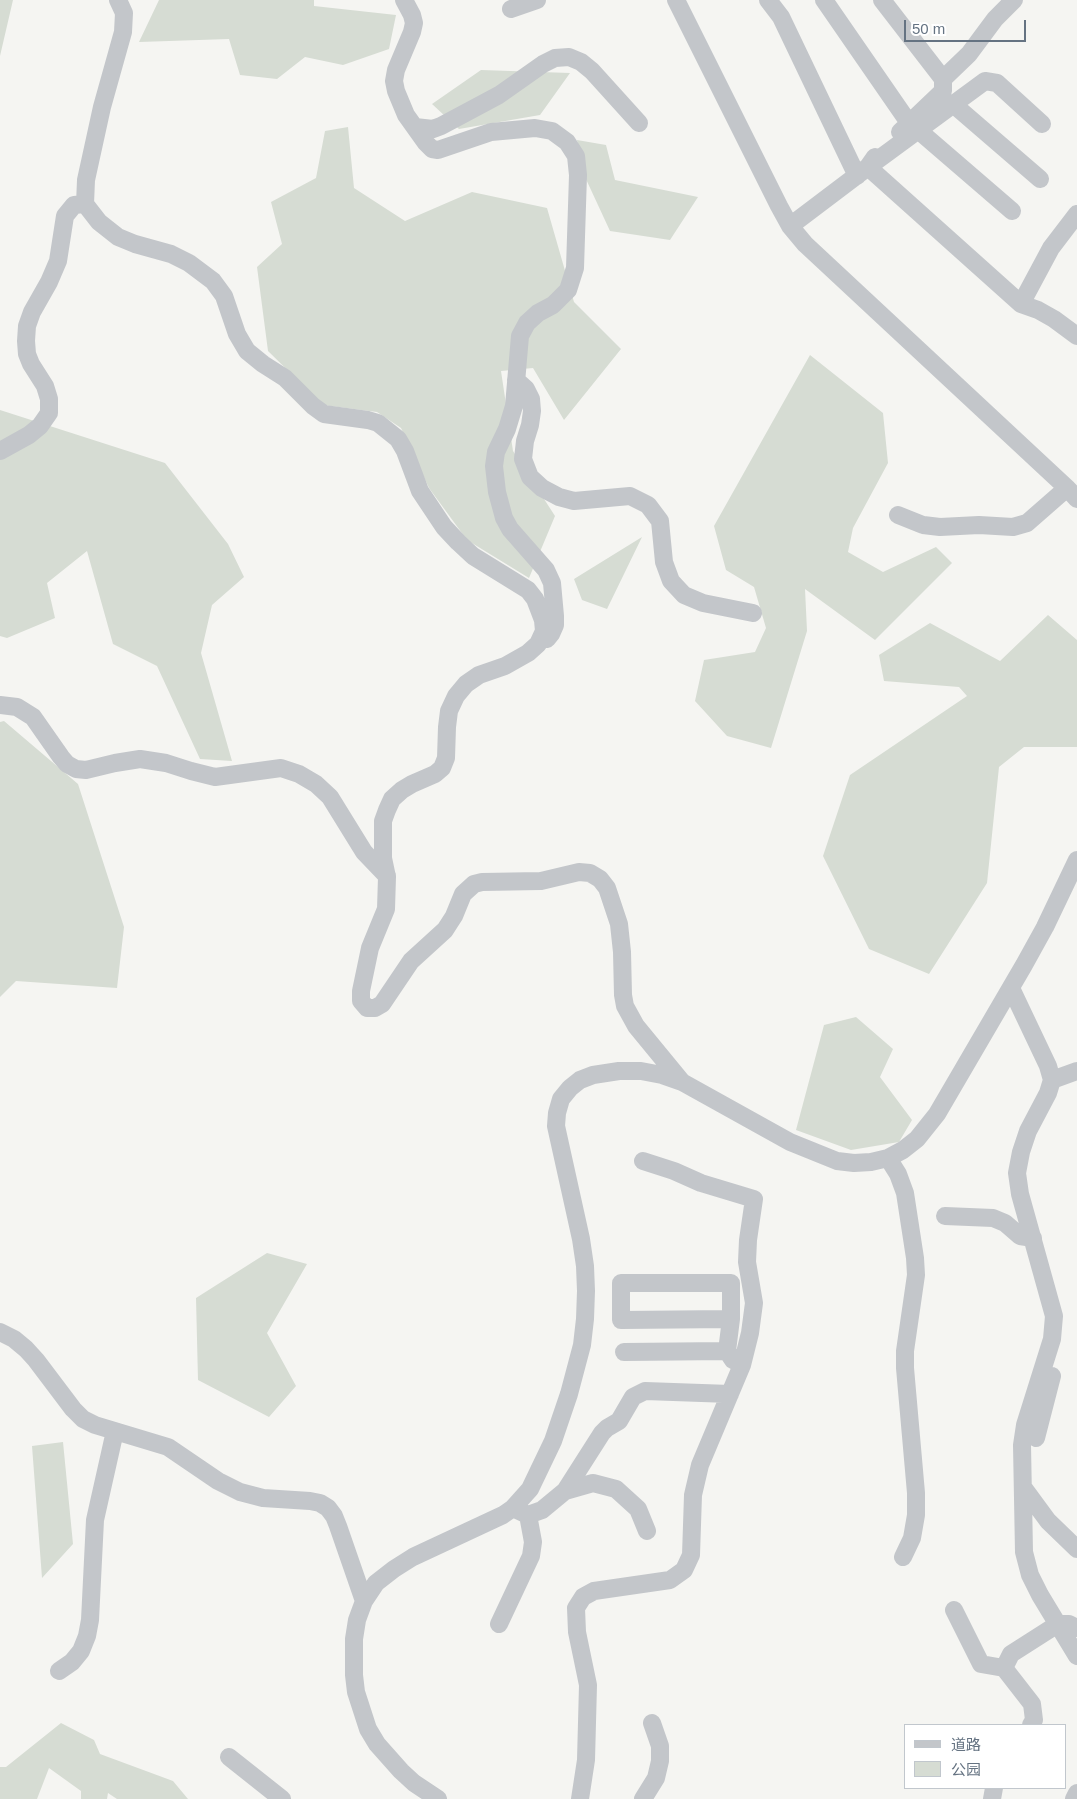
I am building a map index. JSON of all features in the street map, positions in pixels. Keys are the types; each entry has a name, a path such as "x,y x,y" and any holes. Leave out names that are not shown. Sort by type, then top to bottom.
{"street":[{"path":"118,0 124,13 123,32 102,107 86,180 85,204 99,222 118,237 180,258 213,281 224,296 237,334 247,351 285,378 312,406 324,414 378,423 398,439 420,491 444,526 473,556 528,590 536,599 543,620 544,631 538,644"},
{"path":"404,0 414,23 396,70 394,81 396,92 406,114 432,149 438,150 491,132 535,128 552,131 567,142 576,156 578,175 575,268 568,290 552,305 538,313 527,323 520,336 514,406 496,452 494,466 504,518 510,529 546,570 552,583 555,625 546,641 538,644 528,653 472,679 466,684 456,696 449,711 446,758 442,768 402,790 392,799 383,821 383,858 387,877 386,909 370,948 361,991 361,1001 367,1008 375,1008 382,1004 410,961 445,930 454,916 462,894 474,884 482,882 541,880 579,872 590,873 600,879 607,888 616,915 622,952 622,983 625,1006 636,1026 682,1082"},
{"path":"511,9 538,0"},
{"path":"676,0 790,226 806,244 1072,493 1027,523 1013,527 979,525 940,528 923,525 898,515"},
{"path":"768,0 781,17 862,171 1021,304 1038,310 1054,319 1077,336"},
{"path":"824,0 914,126 1012,211"},
{"path":"882,0 943,79 944,91 914,126"},
{"path":"943,79 970,54 995,19 1014,0"},
{"path":"415,127 432,129 441,126 499,95 543,64 556,58 569,58 581,62 592,71 639,123"},
{"path":"790,226 862,171 881,149 914,126 953,104 985,81 997,83 1042,124"},
{"path":"953,104 1040,179"},
{"path":"0,451 29,435 40,426 49,413 49,399 45,386 27,354 27,326 32,312 49,282 58,261 65,216 74,205 85,204"},
{"path":"1021,304 1050,248 1077,214"},
{"path":"516,380 526,389 531,399 532,411 523,459 530,476 542,488 559,497 574,501 630,496 648,505 660,521 664,562 671,581 684,595 703,603 753,613"},
{"path":"0,705 17,707 33,717 61,757 67,764 76,769 86,770 140,759 166,763 215,777 281,768 300,774 316,784 330,798 364,852 387,877"},
{"path":"498,1624 531,1556 533,1542 520,1512 553,1441 569,1394 586,1319 585,1266 581,1238 556,1126 557,1112 570,1088 580,1080 606,1072 641,1071 662,1075 682,1082 790,1142 828,1158 854,1163 888,1158 903,1150 917,1139 937,1114 1045,927 1077,860"},
{"path":"1011,988 1048,1066 1052,1080 1048,1093 1028,1131 1017,1173 1020,1194 1054,1316 1052,1339 1025,1426 1022,1445 1024,1552 1030,1574 1077,1656"},
{"path":"1052,1080 1077,1071"},
{"path":"888,1158 898,1174 905,1193 916,1275 905,1351 916,1515 912,1538 903,1557"},
{"path":"580,1799 586,1760 588,1685 577,1632 576,1608 583,1598 594,1591 670,1580 684,1570 691,1555 693,1495 700,1465 742,1365 750,1333 754,1303 747,1262 754,1199 701,1183 674,1171 643,1161"},
{"path":"945,1216 993,1218 1005,1223 1020,1236 1033,1238"},
{"path":"731,1319 621,1320 621,1283 731,1283 731,1319 728,1351 733,1360 742,1365"},
{"path":"1036,1438 1064,1332 1063,1315 1052,1304"},
{"path":"0,1332 14,1340 31,1355 83,1419 95,1425 168,1447 218,1481 240,1492 262,1498 310,1501 320,1503 328,1508 338,1526 364,1601"},
{"path":"624,1352 728,1351"},
{"path":"438,1799 414,1783 389,1758 368,1729 361,1710 356,1692 353,1657 357,1620 364,1601 376,1583 413,1557 503,1515 542,1510 565,1491 602,1433 619,1421 633,1397 645,1391 730,1394"},
{"path":"59,1671 72,1662 81,1651 87,1636 90,1620 95,1520 115,1431"},
{"path":"565,1491 593,1483 616,1489 638,1509 647,1531"},
{"path":"1023,1487 1048,1521 1077,1548"},
{"path":"954,1610 981,1664 1004,1668 1032,1704 1034,1720 1032,1724"},
{"path":"1004,1668 1010,1654 1058,1624 1068,1624 1077,1628"},
{"path":"643,1799 656,1778 660,1760 660,1746 652,1723"},
{"path":"228,1757 282,1799"},
{"path":"1074,1799 1077,1793"}],"green space":[{"path":"0,0 13,0 0,56"},
{"path":"159,0 314,0 314,6 396,15 389,49 343,65 305,57 277,79 240,75 229,39 139,42"},
{"path":"481,70 570,73 540,115 459,129 432,104"},
{"path":"348,127 354,188 405,221 472,192 547,208 574,302 621,349 564,420 533,368 501,371 513,451 555,516 529,578 467,540 429,488 401,428 377,412 323,405 268,351 257,267 282,244 271,202 316,178 325,131"},
{"path":"577,140 606,145 615,180 698,197 670,240 610,231 585,177"},
{"path":"810,355 883,413 888,463 853,528 848,552 883,572 936,547 952,563 875,640 805,589 807,631 771,748 727,736 695,701 704,660 755,652 766,628 754,587 726,570 714,526"},
{"path":"0,410 165,463 228,544 244,577 212,605 201,653 232,761 200,759 157,666 113,644 87,551 47,583 55,618 7,638 0,636"},
{"path":"642,537 607,609 582,600 574,579"},
{"path":"1048,615 1077,640 1077,747 1024,747 999,767 987,883 929,974 869,949 823,856 850,775 967,696 959,687 884,681 879,655 930,623 1000,661"},
{"path":"4,721 78,784 124,927 117,988 16,981 0,997 0,722"},
{"path":"856,1017 893,1049 880,1077 912,1120 899,1142 851,1150 796,1130 824,1025"},
{"path":"267,1253 307,1264 267,1333 296,1386 269,1417 198,1380 196,1298"},
{"path":"63,1442 73,1544 42,1578 32,1446"},
{"path":"61,1723 94,1740 100,1754 173,1781 188,1799 117,1799 108,1793 107,1799 81,1799 81,1791 49,1768 37,1799 0,1799 0,1767 6,1767"}]}
